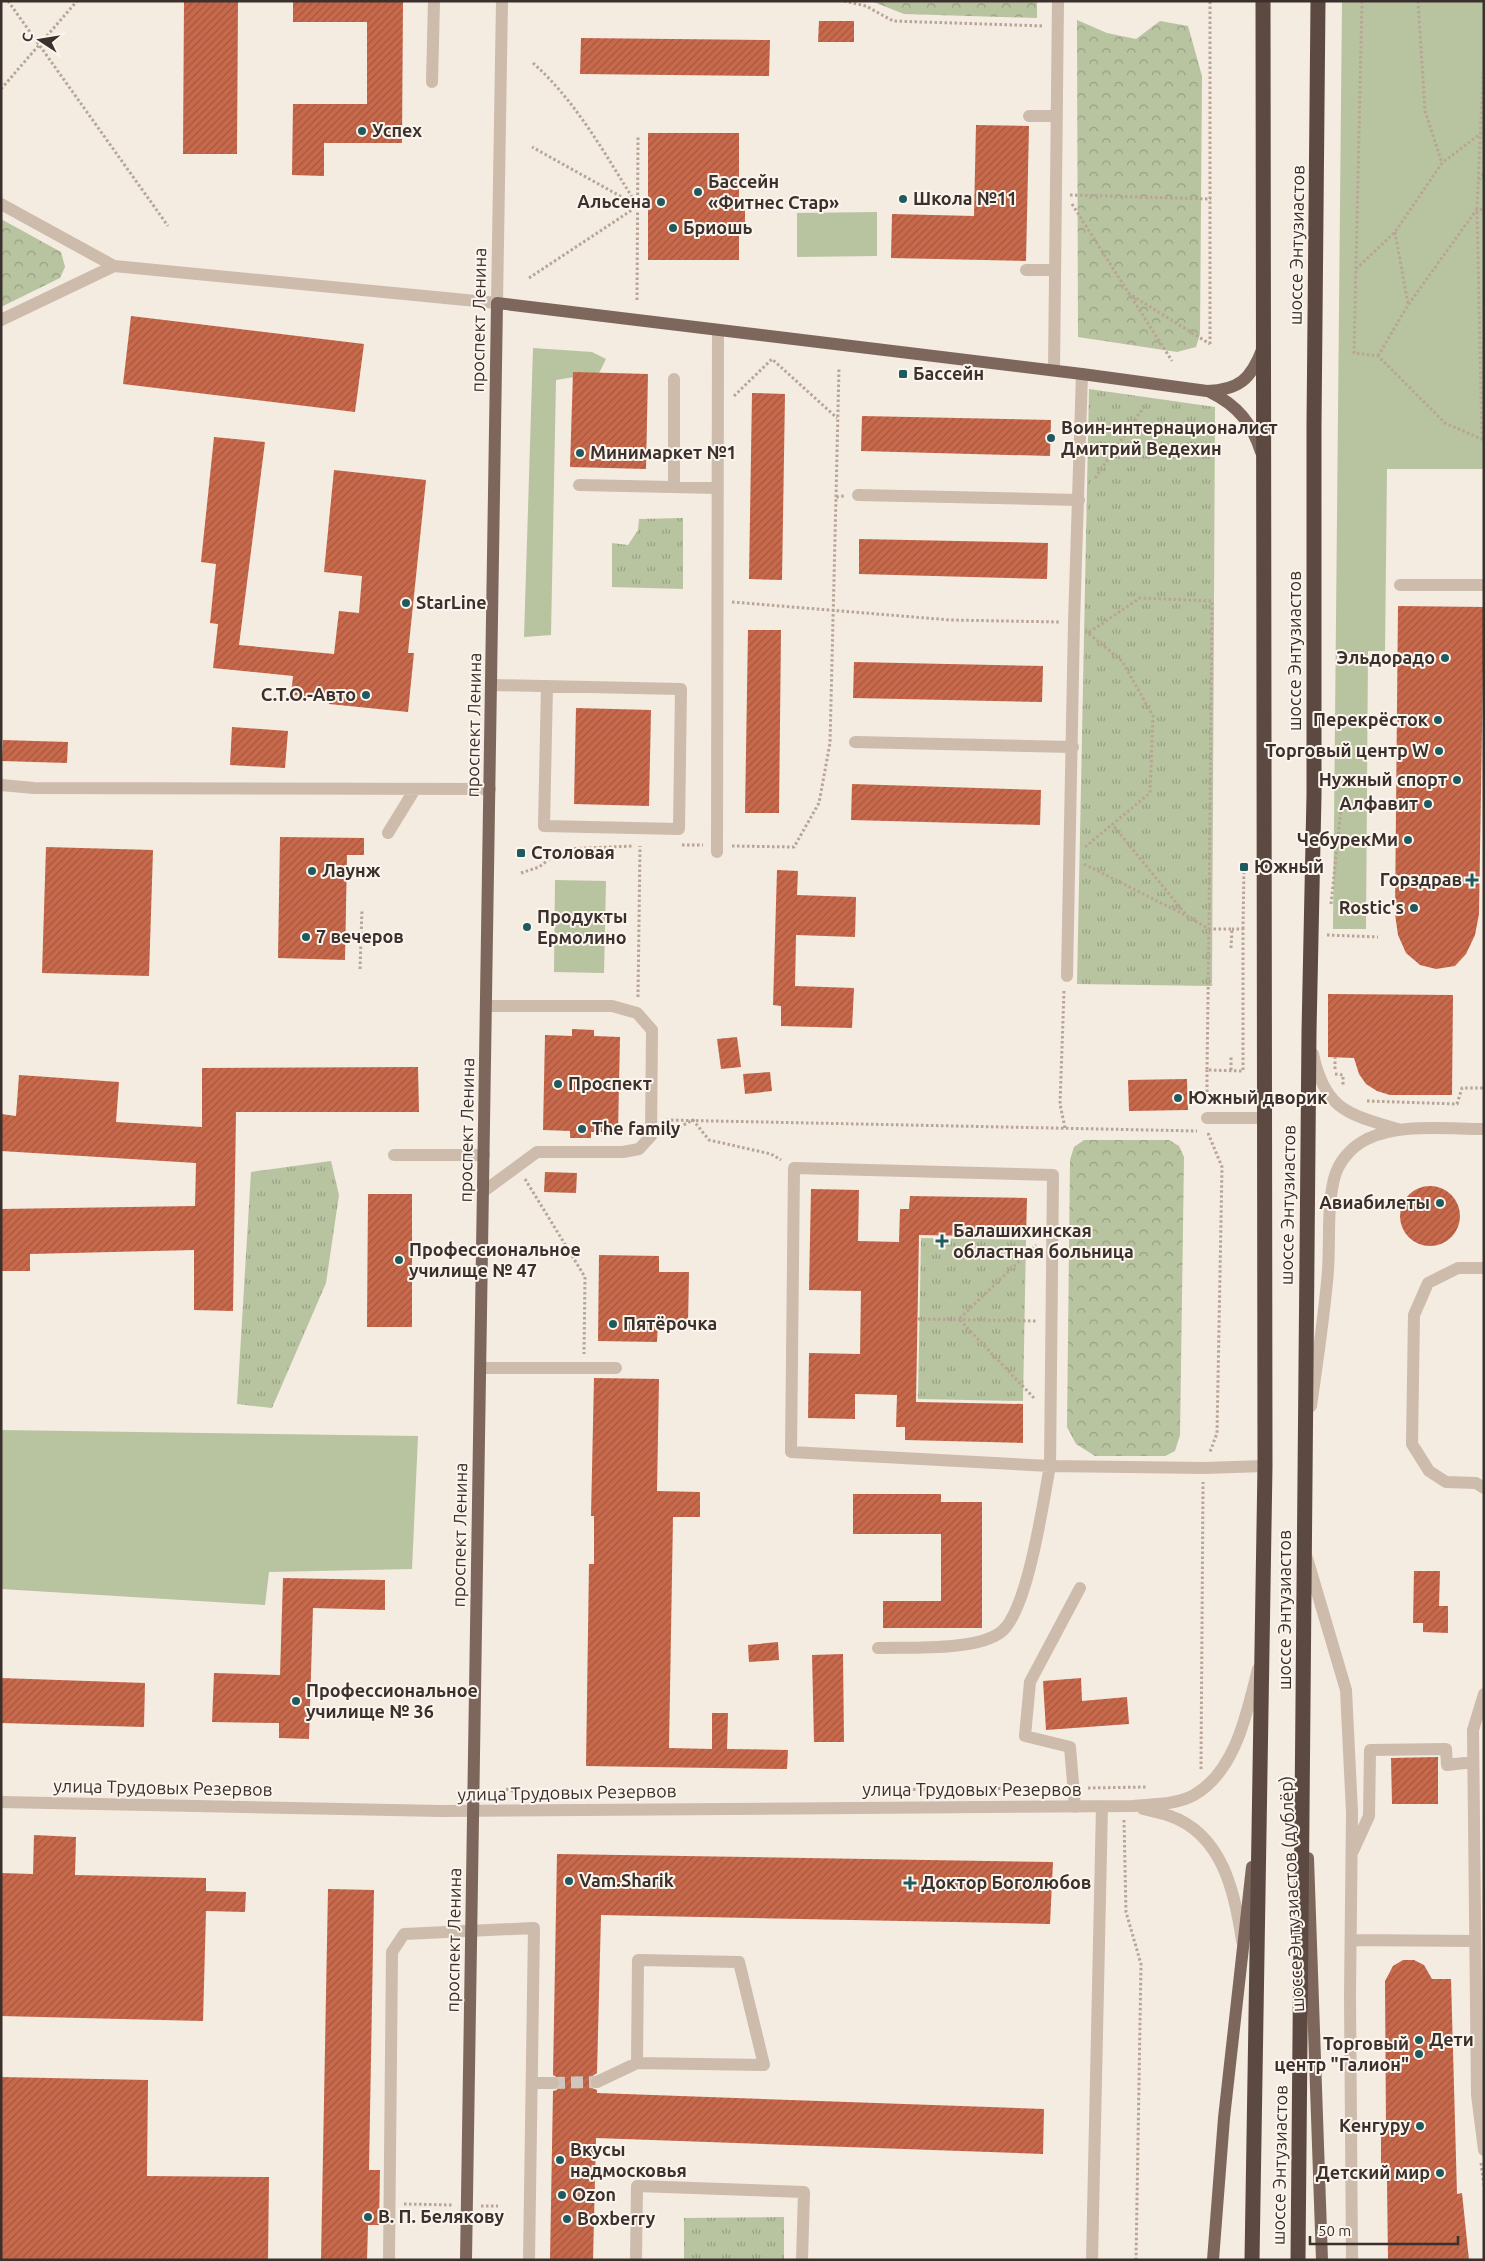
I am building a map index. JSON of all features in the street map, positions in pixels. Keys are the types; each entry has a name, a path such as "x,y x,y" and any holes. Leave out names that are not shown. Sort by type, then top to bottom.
{"highway":[{"name":"шоссе Энтузиастов","path":"1252,2260 1264,1466 1263,1"},
{"name":"шоссе Энтузиастов","path":"1298,2260 1309,1032 1314,795 1314,426 1318,1"}],"main road":[{"path":"497,303 1054,370 1208,391 1223,390 1237,386 1247,377 1256,364 1264,343"},
{"name":"проспект Ленина","path":"466,2260 497,303"},
{"path":"1208,391 1234,406 1246,418 1256,436 1264,462"},
{"name":"шоссе Энтузиастов (дублёр)","path":"1302,1737 1314,1969 1322,2260"},
{"name":"шоссе Энтузиастов (дублёр)","path":"1213,2260 1224,2118 1260,1801"}],"street":[{"path":"432,82 434,1"},
{"name":"проспект Ленина","path":"497,303 502,1"},
{"path":"1054,370 1058,1"},
{"path":"1029,116 1057,116"},
{"path":"1,204 114,266 497,303"},
{"path":"1,320 114,266"},
{"path":"1026,270 1055,270"},
{"path":"717,849 718,330"},
{"path":"1067,976 1074,623 1082,374"},
{"path":"674,380 674,487"},
{"path":"579,485 718,488"},
{"path":"858,495 1079,500"},
{"path":"1400,585 1484,585"},
{"path":"492,685 681,688 679,829 544,826 546,686"},
{"path":"854,742 1073,748"},
{"path":"1,785 44,788 490,789"},
{"path":"388,832 415,789"},
{"path":"484,1191 537,1152 623,1152 639,1149 651,1136 652,1030 637,1013 612,1006 487,1006"},
{"path":"1309,1032 1316,1071 1322,1087 1330,1099 1345,1110 1364,1119 1400,1130"},
{"path":"1207,1118 1263,1118"},
{"path":"1305,1456 1328,1281 1331,1202 1334,1179 1340,1164 1350,1151 1367,1139 1400,1130 1484,1129"},
{"path":"394,1155 484,1155"},
{"path":"878,1648 946,1646 978,1642 1000,1633 1012,1620 1037,1533 1050,1466 1053,1175 794,1168 791,1452 1050,1466 1204,1468 1264,1466"},
{"path":"1484,1268 1458,1268 1428,1283 1414,1315 1412,1444 1429,1471 1446,1482 1476,1483 1484,1488"},
{"path":"481,1368 616,1368"},
{"path":"1304,1547 1346,1690 1352,1812 1350,1940 1352,2260"},
{"path":"1075,1807 1070,1747 1025,1736 1030,1682 1080,1588"},
{"name":"улица Трудовых Резервов","path":"1,1802 473,1811 1075,1807 1170,1803 1192,1796 1209,1784 1225,1764 1246,1718 1262,1652"},
{"path":"1484,1694 1473,1730 1476,2095 1484,2150"},
{"path":"1351,1855 1369,1816 1370,1750 1446,1748 1448,1764 1474,1762"},
{"path":"1092,2260 1102,1806"},
{"name":"улица Трудовых Резервов","path":"1129,1806 1171,1816 1192,1828 1209,1843 1225,1869 1236,1904 1243,1951"},
{"path":"389,2260 392,1952 404,1934 534,1928 529,2260"},
{"path":"1350,1940 1475,1941"},
{"path":"597,2082 636,2062 764,2065 739,1962 638,1960 636,2062"},
{"path":"532,2083 553,2082"},
{"path":"636,2260 637,2186 804,2192 802,2260"}],"path":[{"path":"8,1 168,226"},
{"path":"1,89 77,1"},
{"path":"844,1 866,6 892,21 1048,26"},
{"path":"1127,292 1210,344 1210,1"},
{"path":"1362,1 1354,353 1378,356 1445,423 1483,440 1477,209 1484,57"},
{"path":"1418,1 1425,111 1442,163"},
{"path":"533,63 547,76 590,131 638,206"},
{"path":"1355,270 1395,232 1442,163 1482,133"},
{"path":"637,300 638,137"},
{"path":"532,146 638,206"},
{"path":"1479,181 1484,172"},
{"path":"1172,360 1067,195 1211,199"},
{"path":"529,278 638,206"},
{"path":"1378,356 1408,305 1477,209"},
{"path":"1477,209 1484,210"},
{"path":"1395,232 1408,305"},
{"path":"717,412 772,359 837,418"},
{"path":"679,846 717,849 794,847 820,803 830,743 838,367"},
{"path":"1092,482 1146,404"},
{"path":"836,497 858,495"},
{"path":"1207,1118 1208,929 1212,601 1140,598 1088,633 1122,661 1153,716 1150,793 1070,857 1187,916 1208,929 1244,929"},
{"path":"717,600 950,620 1074,623"},
{"path":"1330,906 1342,799"},
{"path":"1112,824 1187,916"},
{"path":"637,1013 640,846"},
{"path":"521,873 539,867 563,849 650,846"},
{"path":"1207,1070 1243,1071 1244,867"},
{"path":"360,969 362,909"},
{"path":"1328,926 1327,936 1378,937"},
{"path":"1231,948 1232,929"},
{"path":"1065,1128 1060,1104 1062,1001 1067,976"},
{"path":"1231,1056 1231,1070"},
{"path":"1335,1057 1334,1074 1344,1074 1344,1092"},
{"path":"1362,1101 1457,1104 1462,1088 1484,1088"},
{"path":"651,1119 1207,1131 1222,1168 1217,1433 1204,1468 1201,1770"},
{"path":"693,1120 709,1140 771,1154 794,1168"},
{"path":"517,1166 585,1277 584,1368"},
{"path":"959,1319 1053,1228"},
{"path":"918,1319 1052,1321"},
{"path":"959,1319 1050,1415"},
{"path":"853,1790 1157,1787"},
{"path":"506,1788 517,1793 527,1793"},
{"path":"1129,1806 1126,1912 1141,1964 1136,2260"},
{"path":"390,2204 498,2206"}],"green space":[{"path":"871,1 1037,1 1037,18 904,14"},
{"path":"1342,1 1484,1 1484,469 1387,469 1385,651 1368,651 1366,929 1333,929"},
{"path":"1077,20 1107,33 1136,39 1160,21 1188,26 1202,76 1200,334 1196,347 1177,352 1078,337"},
{"path":"877,212 877,256 797,257 797,213"},
{"path":"1,219 61,252 65,267 60,278 1,307"},
{"path":"533,348 592,352 606,359 599,373 556,380 551,635 524,637"},
{"path":"1089,389 1215,407 1212,986 1077,984"},
{"path":"683,518 683,589 612,587 612,543 628,545 638,530 639,519"},
{"path":"555,880 606,881 604,973 554,972"},
{"path":"1084,1140 1169,1140 1179,1146 1184,1157 1180,1435 1175,1451 1165,1456 1095,1456 1076,1444 1067,1427 1070,1160 1074,1147"},
{"path":"331,1161 339,1195 326,1283 272,1408 237,1404 251,1172"},
{"path":"921,1238 1026,1240 1023,1401 918,1399"},
{"path":"1,1430 418,1436 412,1569 269,1572 265,1605 1,1589"},
{"path":"784,2217 784,2260 684,2260 684,2218"}],"building":[{"path":"184,1 238,1 237,154 183,154"},
{"path":"293,1 403,1 402,143 324,143 324,176 292,175 293,104 367,104 367,22 293,22"},
{"path":"819,21 854,21 854,42 818,42"},
{"path":"581,38 770,40 769,76 580,74"},
{"path":"976,125 1029,126 1026,261 891,258 892,214 974,216"},
{"path":"648,133 739,133 739,203 745,203 745,223 739,223 739,260 648,260"},
{"path":"131,316 364,344 355,412 123,384"},
{"path":"573,372 648,374 646,469 570,467"},
{"path":"752,393 785,394 782,580 749,579"},
{"path":"862,416 1051,420 1050,456 861,451"},
{"path":"214,437 265,442 239,645 334,654 339,611 359,613 362,576 324,572 334,470 426,480 408,653 414,653 408,712 329,704 329,698 291,695 293,676 213,668 218,624 210,623 216,564 201,562"},
{"path":"859,539 1048,543 1047,579 859,574"},
{"name":"Торговый центр W","path":"1398,606 1484,607 1479,914 1475,935 1466,954 1455,966 1436,969 1420,965 1406,953 1398,935 1395,914"},
{"path":"748,630 781,630 779,813 745,813"},
{"path":"854,662 1043,666 1042,702 853,698"},
{"path":"576,708 651,710 649,806 574,804"},
{"path":"232,727 288,731 285,768 230,765"},
{"path":"3,740 68,742 67,763 2,761"},
{"path":"852,784 1041,790 1040,825 851,820"},
{"path":"280,837 364,838 364,855 347,855 345,960 278,958"},
{"path":"46,847 153,850 149,976 42,973"},
{"path":"777,870 798,871 797,895 856,897 855,937 796,935 795,986 854,988 852,1028 781,1026 781,1006 773,1005"},
{"path":"1328,994 1453,995 1452,1095 1390,1095 1377,1091 1366,1084 1359,1074 1354,1058 1328,1057"},
{"path":"572,1029 594,1030 594,1036 620,1037 618,1132 591,1132 591,1138 570,1138 570,1131 543,1130 545,1035 572,1036"},
{"path":"737,1037 741,1067 721,1069 717,1039"},
{"path":"418,1067 419,1112 236,1112 233,1311 194,1310 194,1250 30,1254 30,1271 1,1271 1,1209 195,1206 196,1163 1,1151 1,1114 16,1116 19,1075 119,1082 116,1122 202,1127 202,1068"},
{"path":"770,1072 772,1091 745,1094 743,1074"},
{"path":"1187,1079 1188,1110 1129,1111 1128,1080"},
{"path":"545,1172 577,1173 576,1193 544,1192"},
{"path":"1430,1186 1447,1191 1455,1199 1460,1216 1455,1233 1447,1241 1430,1246 1413,1241 1405,1233 1400,1216 1405,1199 1413,1191"},
{"path":"811,1189 859,1190 858,1241 899,1242 900,1209 909,1209 910,1196 1027,1198 1026,1237 919,1235 916,1402 1023,1404 1023,1443 905,1440 905,1427 896,1427 897,1395 855,1394 855,1419 808,1418 809,1353 860,1354 861,1291 809,1290"},
{"path":"368,1194 412,1194 412,1327 367,1327"},
{"path":"599,1255 659,1256 659,1272 689,1272 688,1324 658,1323 657,1342 598,1341"},
{"path":"594,1378 659,1379 657,1491 700,1492 700,1517 673,1517 669,1748 712,1749 712,1713 728,1713 727,1749 788,1750 787,1769 586,1766 589,1564 594,1564 594,1516 591,1516"},
{"path":"853,1494 941,1494 941,1502 982,1502 982,1628 883,1628 883,1601 941,1601 941,1534 853,1534"},
{"path":"1414,1571 1440,1571 1439,1606 1448,1606 1448,1633 1423,1632 1423,1623 1413,1623"},
{"path":"283,1578 385,1580 385,1610 313,1608 309,1739 279,1738 279,1723 212,1722 214,1673 280,1675"},
{"path":"778,1642 779,1660 749,1662 748,1645"},
{"path":"843,1654 844,1742 814,1742 812,1655"},
{"path":"1,1678 145,1683 144,1727 1,1723"},
{"path":"1081,1678 1082,1701 1127,1697 1129,1724 1046,1730 1043,1681"},
{"path":"1438,1757 1438,1804 1392,1804 1391,1758"},
{"path":"34,1835 76,1837 75,1875 206,1878 206,1891 246,1892 245,1912 206,1911 203,2021 1,2016 1,1873 33,1874"},
{"path":"557,1854 1053,1862 1050,1924 601,1915 597,2073 591,2077 589,2082 592,2088 597,2090 597,2093 1044,2109 1043,2154 596,2138 593,2260 550,2260 553,2091 557,2090 561,2083 560,2079 553,2075"},
{"path":"328,1889 374,1890 369,2170 380,2170 379,2225 368,2225 367,2260 321,2260"},
{"name":"Торговый центр \"Галион\"","path":"1403,1960 1414,1960 1424,1965 1432,1979 1451,1979 1457,2194 1462,2193 1469,2260 1388,2260 1387,2181 1381,2175 1381,2135 1386,2129 1385,1981 1393,1966"},
{"path":"1,2077 148,2080 147,2176 269,2177 268,2260 1,2260"}],"tunnel":[{"path":"553,2083 597,2082"}],"place":[{"name":"Успех","path":"362,131"},
{"name":"Бассейн «Фитнес Стар»","path":"698,192"},
{"name":"Школа №11","path":"903,199"},
{"name":"Альсена","path":"661,202"},
{"name":"Бриошь","path":"673,228"},
{"name":"Бассейн","path":"903,374"},
{"name":"Воин-интернационалист Дмитрий Ведехин","path":"1051,438"},
{"name":"Минимаркет №1","path":"580,453"},
{"name":"StarLine","path":"406,603"},
{"name":"Эльдорадо","path":"1445,658"},
{"name":"С.Т.О.-Авто","path":"366,695"},
{"name":"Перекрёсток","path":"1438,720"},
{"name":"Торговый центр W","path":"1439,751"},
{"name":"Нужный спорт","path":"1457,780"},
{"name":"Алфавит","path":"1428,804"},
{"name":"ЧебурекМи","path":"1408,840"},
{"name":"Столовая","path":"521,853"},
{"name":"Южный","path":"1244,867"},
{"name":"Лаунж","path":"312,871"},
{"name":"Горздрав","path":"1472,880"},
{"name":"Rostic's","path":"1414,908"},
{"name":"Продукты Ермолино","path":"527,927"},
{"name":"7 вечеров","path":"306,937"},
{"name":"Проспект","path":"558,1084"},
{"name":"Южный дворик","path":"1178,1098"},
{"name":"The family","path":"582,1129"},
{"name":"Авиабилеты","path":"1440,1203"},
{"name":"Балашихинская областная больница","path":"942,1241"},
{"name":"Профессиональное училище № 47","path":"399,1260"},
{"name":"Пятёрочка","path":"613,1324"},
{"name":"Профессиональное училище № 36","path":"296,1701"},
{"name":"Vam.Sharik","path":"569,1881"},
{"name":"Доктор Боголюбов","path":"910,1883"},
{"name":"Дети","path":"1419,2040"},
{"name":"Торговый центр \"Галион\"","path":"1419,2054"},
{"name":"Кенгуру","path":"1420,2126"},
{"name":"Вкусы надмосковья","path":"560,2160"},
{"name":"Детский мир","path":"1440,2173"},
{"name":"Ozon","path":"562,2195"},
{"name":"В. П. Белякову","path":"368,2217"},
{"name":"Boxberry","path":"567,2219"}]}
